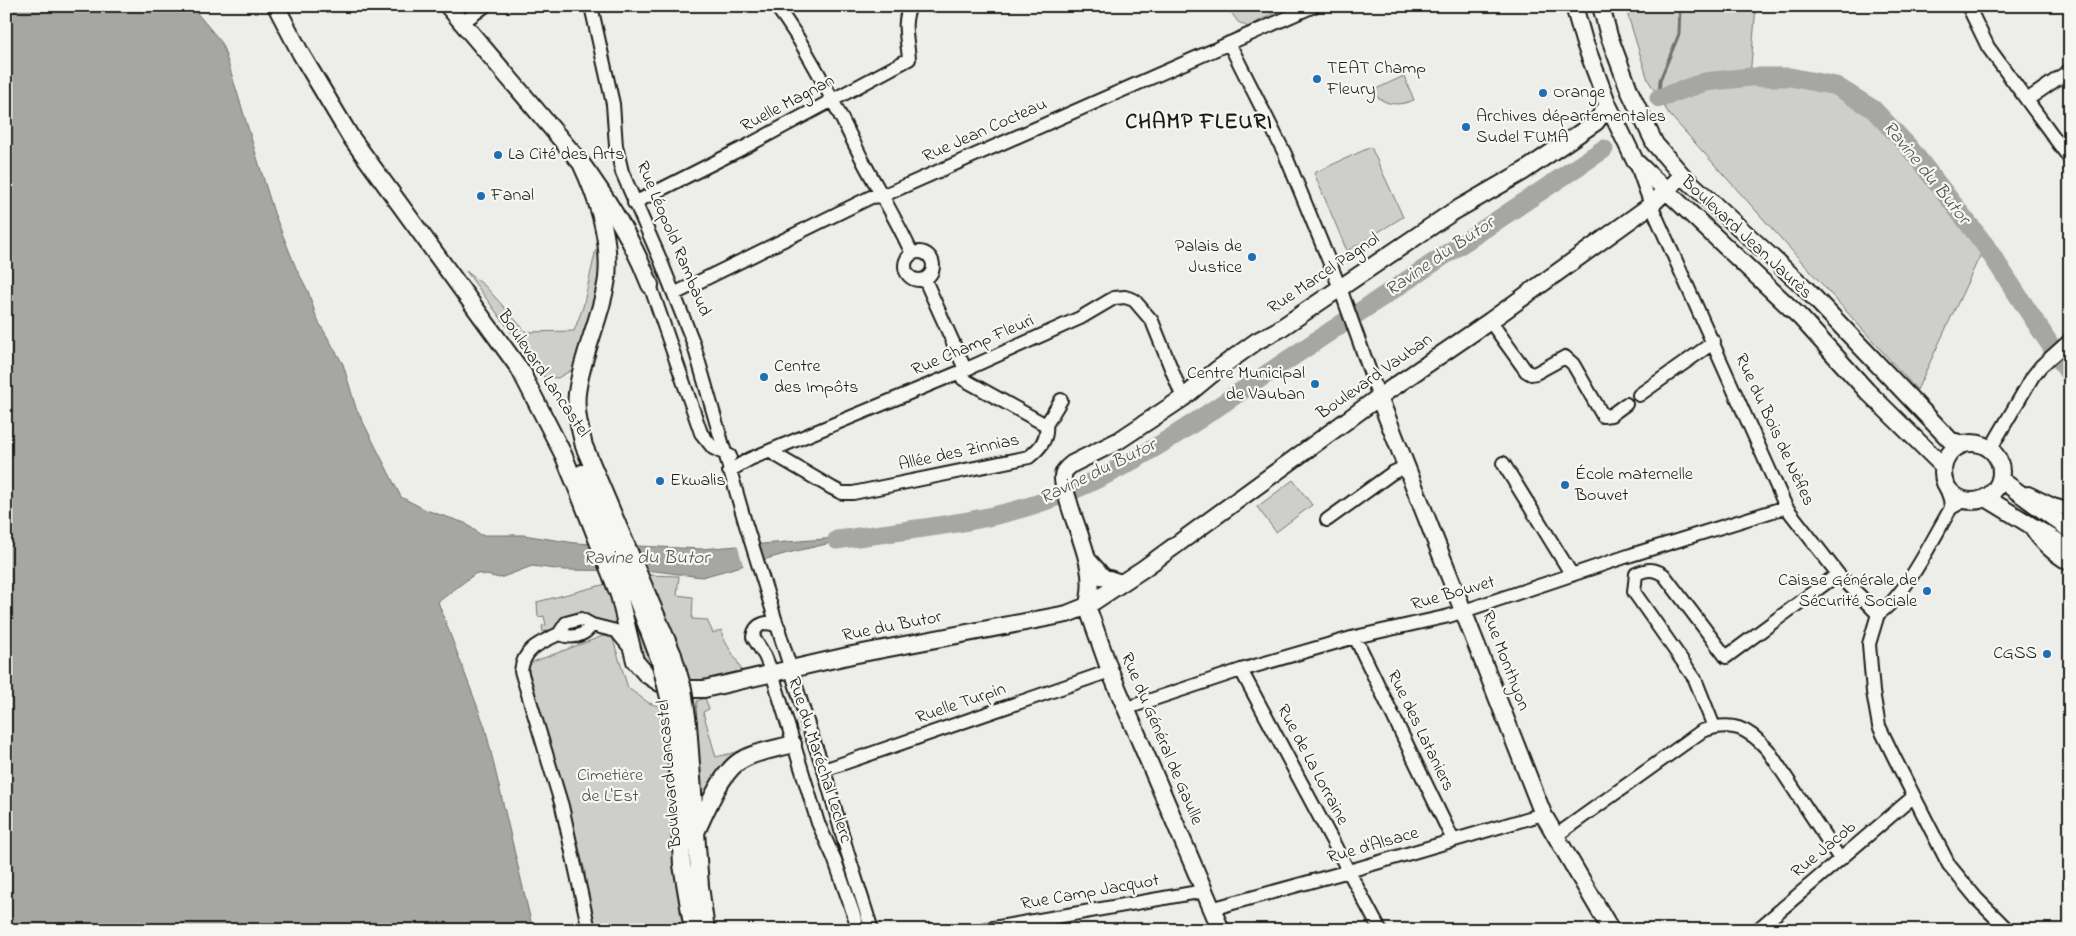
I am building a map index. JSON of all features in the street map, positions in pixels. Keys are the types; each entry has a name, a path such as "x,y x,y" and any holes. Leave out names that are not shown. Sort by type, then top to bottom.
{"main road":[{"name":"Boulevard Lancastel","path":"276,6 301,54 350,136 518,368 563,454 593,495 641,578 667,658"},
{"path":"448,6 600,188 641,261 650,285"},
{"name":"Boulevard Jean Jaurès","path":"1574,6 1584,41 1608,105 1635,161 1801,318 1867,391 1943,466"},
{"name":"Boulevard Jean Jaurès","path":"1601,6 1609,36 1633,98 1655,144 1682,175 1804,287 1950,440 1961,444"},
{"path":"1608,105 1619,102 1624,105 1641,136 1655,144"},
{"name":"Rue Marcel Pagnol","path":"1063,476 1066,469 1072,464 1118,442 1197,388 1218,369 1257,341 1342,292 1451,213 1524,171 1588,128 1596,122 1608,105"},
{"name":"Boulevard Lancastel","path":"581,163 594,192 601,216 608,261 603,299 581,371 577,395 578,420 593,495 636,596 683,689 682,865 693,930"},
{"name":"Boulevard Vauban","path":"1087,606 1143,569 1379,397 1490,322 1651,205 1682,175"},
{"name":"Rue Monthyon","path":"1379,397 1543,814 1611,930"},
{"path":"1970,442 1990,446 1999,461 2000,479 1996,488 1986,498 1958,504 1956,497 1945,485 1942,475 1948,453 1961,444 1970,442"},
{"name":"Rue du Général de Gaulle","path":"1063,476 1087,559 1090,597 1087,606 1110,671 1193,869 1221,930"},
{"path":"2000,479 2070,530"},
{"name":"Rue du Butor","path":"593,495 635,661 646,674 660,683 679,689 704,688 852,655 1067,614 1087,606"},
{"path":"1986,498 2070,549"},
{"name":"Rue du Général de Gaulle","path":"1087,559 1103,577 1121,583"},
{"name":"Boulevard Lancastel","path":"682,723 706,930"},
{"path":"696,832 723,779 737,763 746,758 793,744"}],"street":[{"path":"462,23 485,6"},
{"name":"Rue Léopold Rambaud","path":"591,6 613,104 618,157 634,203 660,259 693,342 729,471 766,589"},
{"path":"776,6 791,26 832,100 882,196 893,213 912,254"},
{"name":"Ruelle Magnan","path":"634,203 909,59 906,20 907,12 911,6"},
{"name":"Rue Jean Cocteau","path":"674,294 871,197 882,196 1314,6"},
{"path":"1968,6 1988,47 2070,159"},
{"path":"1229,43 1285,154 1342,292 1379,397"},
{"path":"2027,100 2070,70"},
{"name":"Rue du Bois de Nèfles","path":"1635,161 1651,205 1714,342 1786,507 1838,574 1878,614"},
{"path":"923,252 931,259 932,271 924,280 914,280 906,272 907,258 912,254 923,252"},
{"path":"924,280 963,370"},
{"path":"650,285 701,433 713,448 725,454 750,460"},
{"name":"Rue Champ Fleuri","path":"729,471 769,451 963,370 1080,318 1114,298 1125,297 1134,300 1152,321 1183,398"},
{"path":"1490,322 1526,371 1531,374 1536,373 1565,357 1573,364 1603,416 1611,415 1626,404"},
{"path":"1990,446 2041,366 2070,340"},
{"path":"1639,395 1714,342"},
{"name":"Allée des Zinnias","path":"769,451 832,488 842,492 853,493 1028,457 1038,449 1045,440 1046,426 963,379 963,370"},
{"path":"1173,371 1184,381 1197,388"},
{"path":"1046,426 1061,400"},
{"path":"1503,464 1572,575"},
{"path":"1327,520 1392,473 1407,466"},
{"path":"2000,479 2052,505 2070,510"},
{"path":"1958,504 1900,594 1887,609 1878,614 1869,644 1876,710 1879,726 1913,797 1949,865 1977,899 2008,930"},
{"name":"Rue Bouvet","path":"1127,708 1241,670 1356,637 1449,616 1786,507"},
{"path":"2029,525 2037,540 2050,552 2070,565"},
{"path":"1714,727 1695,679 1634,592 1636,574 1646,569 1656,570 1664,575 1726,657 1838,574"},
{"name":"Rue du Maréchal Leclerc","path":"766,589 790,669 824,770 846,851 872,930"},
{"path":"589,930 562,806 521,671 522,661 534,646 560,634 566,622 581,619 592,625 616,631 631,648"},
{"name":"Rue du Maréchal Leclerc","path":"779,628 773,623 767,622 754,631 753,637 765,656 772,673 818,823 834,858 859,930"},
{"name":"Rue des Lataniers","path":"1356,637 1453,840"},
{"name":"Rue de La Lorraine","path":"1241,670 1380,930"},
{"name":"Ruelle Turpin","path":"824,770 1110,671"},
{"path":"1557,836 1702,731 1714,727 1729,726 1755,735 1768,750 1840,859"},
{"path":"793,744 810,731"},
{"name":"Rue Jacob","path":"1757,930 1913,797"},
{"name":"Rue d'Alsace","path":"1211,909 1543,814"},
{"name":"Rue Camp Jacquot","path":"982,930 1204,891"}],"green space":[{"path":"1227,6 1286,6 1248,27 1238,22"},
{"path":"1625,6 1756,6 1750,77 1790,77 1836,86 1873,109 1909,147 1985,245 1917,390 1669,114 1648,80"},
{"path":"1404,76 1414,100 1393,104 1383,101 1374,94 1378,88"},
{"path":"1371,147 1403,217 1347,251 1314,173"},
{"path":"596,249 599,261 597,292 588,326 573,369 558,378 544,377 466,271 485,286 526,332 574,331 583,307"},
{"path":"1293,480 1312,505 1276,532 1257,507"},
{"path":"647,575 679,576 677,595 693,597 692,619 707,620 713,633 721,630 742,672 733,673 734,676 688,682"},
{"path":"610,583 619,629 595,621 556,631 552,629 543,632 542,626 546,625 544,616 538,617 537,602"},
{"path":"634,604 660,676 640,658 628,606"},
{"name":"Cimetière de L'Est","path":"611,633 628,688 649,703 667,709 686,930 596,930 587,893 585,871 529,671 530,663"},
{"path":"705,698 709,709 703,712 716,757 771,744 744,752 701,813 695,725 697,701"}],"water":[{"path":"6,6 191,6 222,43 274,213 296,268 308,291 317,319 343,364 356,408 401,497 426,510 465,523 481,535 523,535 575,543 701,549 861,536 788,553 702,577 655,571 564,570 532,566 500,578 476,573 438,602 485,727 533,930 6,930"}],"pier":[{"path":"756,542 763,562 744,568 737,544"}],"waterway":[{"path":"1659,98 1660,80 1679,34 1680,6"},
{"name":"Ravine du Butor","path":"1659,98 1705,82 1750,77 1790,77 1836,86 1873,109 1909,147 1985,245 2070,375"},
{"name":"Ravine du Butor","path":"837,540 976,520 1003,514 1056,497 1117,469 1203,417 1604,149"},
{"name":"Ravine du Butor","path":"2069,373 2070,378"}],"place":[{"name":"TEAT Champ Fleury","path":"1317,79"},
{"name":"Orange","path":"1543,93"},
{"name":"Archives départementales Sudel FUMA","path":"1466,127"},
{"name":"La Cité des Arts","path":"498,155"},
{"name":"Fanal","path":"481,196"},
{"name":"Palais de Justice","path":"1252,257"},
{"name":"Centre des Impôts","path":"764,377"},
{"name":"Centre Municipal de Vauban","path":"1315,384"},
{"name":"Ekwalis","path":"660,481"},
{"name":"École maternelle Bouvet","path":"1565,485"},
{"name":"Caisse Générale de Sécurité Sociale","path":"1927,591"},
{"name":"CGSS","path":"2047,654"}],"district":[{"name":"CHAMP FLEURI","path":"1199,123"}]}
